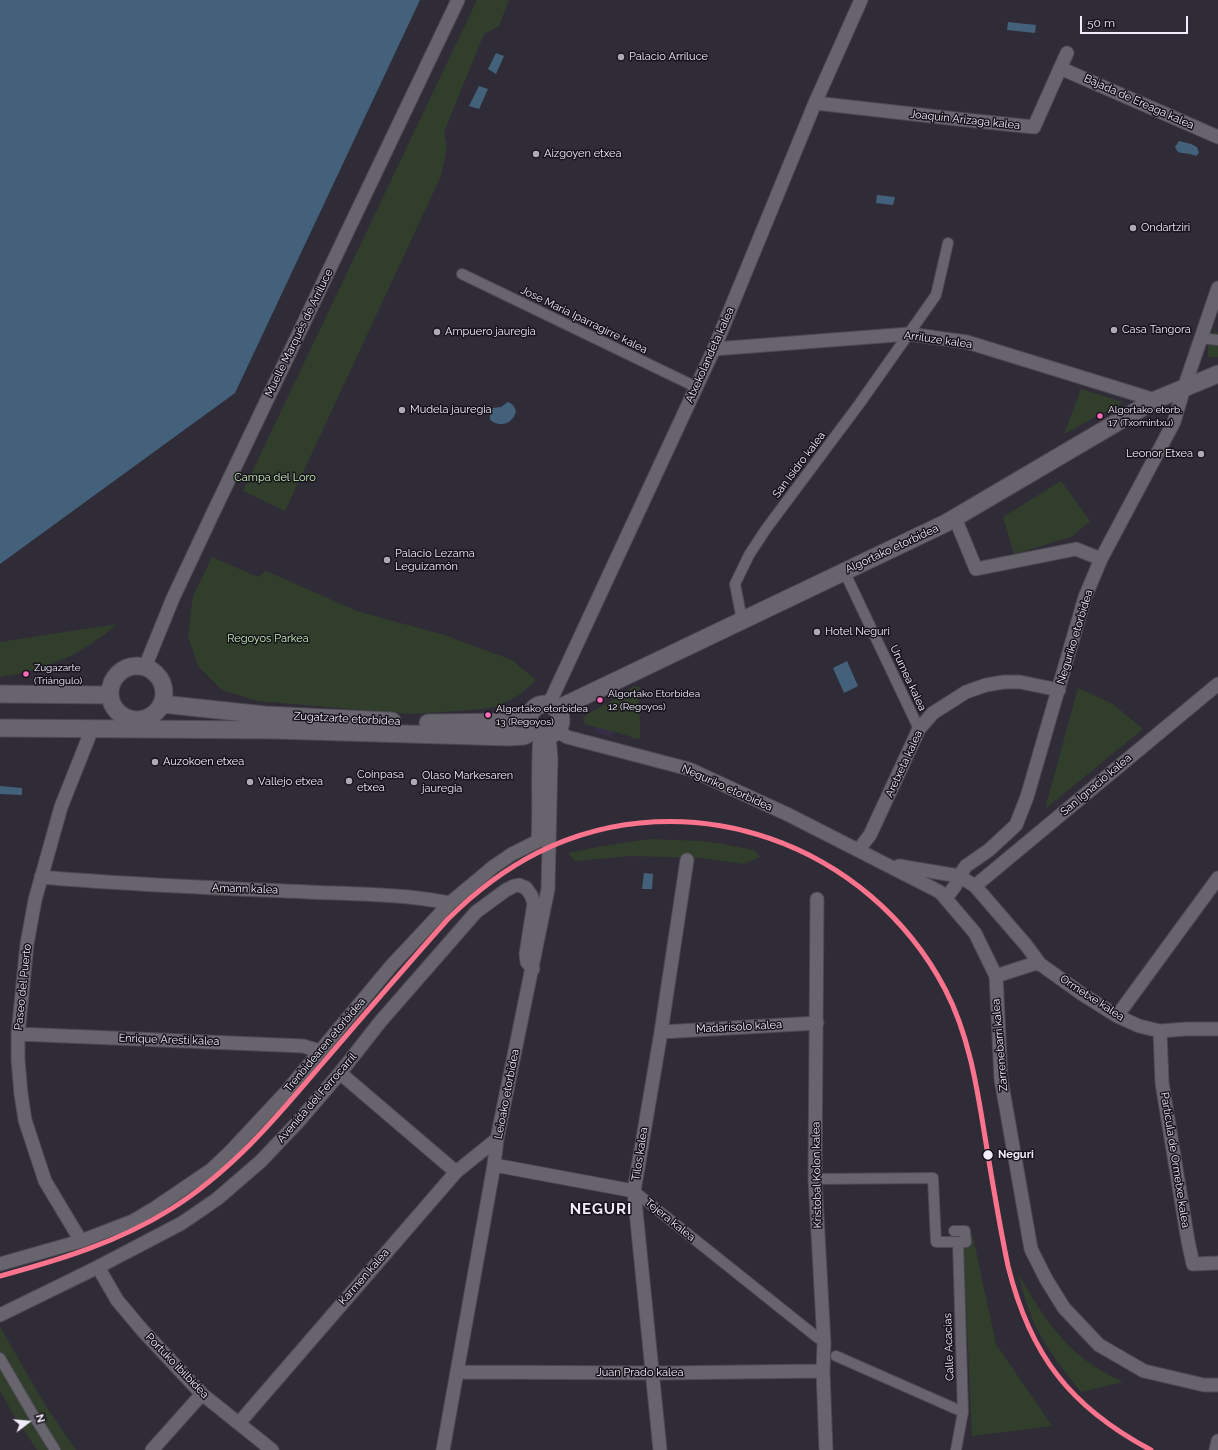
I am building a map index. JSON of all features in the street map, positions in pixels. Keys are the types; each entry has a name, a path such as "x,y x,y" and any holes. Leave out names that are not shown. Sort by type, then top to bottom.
{"street":[{"name":"Muelle Marqués de Arriluce","path":"145,667 173,598 210,519 458,0"},
{"name":"Atxekolandeta kalea","path":"553,707 714,349 815,103 861,0"},
{"name":"Joaquin Arizaga kalea","path":"815,103 1034,127 1067,53"},
{"name":"Bajada de Ereaga kalea","path":"1060,68 1218,137"},
{"name":"San Isidro kalea","path":"742,620 735,584 749,555 766,528 860,403 936,295 948,243"},
{"name":"Jose Maria Iparragirre kalea","path":"462,274 696,387"},
{"name":"Neguriko etorbidea","path":"946,898 955,886 959,876 966,866 989,850 1016,825 1027,797 1085,597 1101,560 1174,422 1218,288"},
{"name":"Arriluze kalea","path":"714,349 909,334 967,342 1155,400"},
{"path":"1202,338 1218,340"},
{"name":"Algortako etorbidea","path":"553,707 742,620 955,518 1155,400 1218,374"},
{"path":"955,518 976,569 1076,549 1101,560"},
{"name":"Urumea kalea","path":"844,571 919,729"},
{"path":"132,666 145,667 156,674 162,681 164,698 162,704 152,716 136,721 122,716 115,710 110,702 109,695 111,683 116,675 123,669 132,666"},
{"name":"Aretxeta kalea","path":"860,851 870,835 919,729 933,713 948,702 966,692 986,685 1004,682 1020,682 1059,690"},
{"name":"San Ignacio kalea","path":"975,886 1218,684"},
{"path":"0,694 109,695"},
{"name":"Zugatzarte etorbidea","path":"162,704 272,715 430,723 508,722 530,713"},
{"path":"538,706 553,707 561,718 561,722 545,734 529,723 530,713 538,706"},
{"name":"Zugatzarte etorbidea","path":"92,729 136,721 166,725 180,729"},
{"name":"Zugatzarte etorbidea","path":"0,728 275,730 509,737 545,734"},
{"name":"Paseo del Puerto","path":"81,1242 45,1181 25,1120 20,1081 18,1034 27,944 35,900 61,807 92,729"},
{"name":"Neguriko etorbidea","path":"545,734 567,737 689,769 789,815 888,864 940,892 946,898 974,933 996,976"},
{"name":"Trenbidearen etorbidea","path":"0,1264 81,1242 133,1220 161,1204 211,1170 230,1152 286,1092 392,965 450,903 493,867 512,854 538,841 538,769 545,734"},
{"name":"Leioako etorbidea","path":"443,1450 494,1165 497,1139 548,889 551,758 545,734"},
{"name":"Tilos kalea","path":"660,1450 634,1191 661,1032 687,860"},
{"name":"Neguriko etorbidea","path":"888,864 959,876 975,886 1026,945 1040,964"},
{"name":"Amann kalea","path":"41,877 154,885 398,897 450,903"},
{"path":"1117,1016 1218,878"},
{"name":"Avenida del Ferrocarril","path":"0,1315 98,1268 182,1223 217,1199 261,1161 298,1122 340,1073 380,1022 476,912 506,890 519,885 526,888 534,903 526,954 527,962 533,968"},
{"name":"Kristobal Kolon kalea","path":"817,899 815,1179 824,1343 823,1371 826,1450"},
{"path":"1021,968 1027,956 1026,945"},
{"path":"996,976 1033,964 1040,964"},
{"name":"Ormetxe kalea","path":"1040,964 1082,994 1117,1016 1139,1026 1160,1031 1218,1029"},
{"name":"Zarrenebarri kalea","path":"996,976 1001,1079 1032,1249 1046,1279 1064,1308 1099,1345 1144,1371 1204,1385 1218,1385"},
{"name":"Madarisolo kalea","path":"661,1032 817,1023"},
{"name":"Particula de Ormetxe kalea","path":"1160,1031 1162,1083 1187,1233 1194,1264 1218,1263"},
{"name":"Enrique Aresti kalea","path":"18,1034 303,1046 320,1050"},
{"path":"340,1073 456,1172"},
{"name":"Karmen kalea","path":"239,1423 456,1172 497,1139"},
{"name":"Tejera kalea","path":"494,1165 634,1191 818,1338"},
{"path":"815,1179 933,1178 936,1242 966,1242 965,1231 954,1232"},
{"name":"Calle Acacias","path":"956,1450 963,1412 958,1242"},
{"name":"Portuko ibilbidea","path":"98,1268 117,1300 143,1331 202,1394 272,1450"},
{"path":"836,1356 963,1412"},
{"path":"0,1358 54,1450"},
{"name":"Juan Prado kalea","path":"457,1372 653,1373 823,1371"},
{"path":"152,1450 202,1394"},
{"path":"1216,1450 1218,1441"}],"shaded area":[{"path":"596,726 613,731 611,737 594,732"}],"green space":[{"name":"Campa del Loro","path":"477,0 509,0 499,26 484,34 444,132 447,146 441,176 285,511 243,491"},
{"path":"1215,330 1218,333 1218,357 1208,357 1208,346"},
{"path":"1081,389 1123,402 1064,434"},
{"path":"1061,481 1090,521 1071,537 1014,554 1003,517"},
{"name":"Regoyos Parkea","path":"212,557 258,577 266,571 357,611 444,635 512,660 536,680 519,695 496,707 411,714 258,701 222,690 198,666 188,636 193,596"},
{"path":"117,624 104,635 77,653 63,660 33,670 0,677 0,642"},
{"path":"634,686 640,687 640,738 635,739 585,724 583,718 586,715 615,699"},
{"path":"1078,688 1113,704 1143,729 1045,809"},
{"path":"650,839 700,841 723,844 754,850 760,857 744,864 700,858 630,856 575,861 568,853"},
{"path":"963,1237 973,1237 996,1344 1052,1426 972,1436"},
{"path":"1018,1273 1040,1310 1057,1333 1077,1353 1092,1365 1123,1382 1081,1392 1052,1354 1037,1329 1028,1309"},
{"path":"0,1327 47,1408 76,1450 37,1450 13,1414 0,1391"}],"water":[{"path":"0,0 420,0 235,393 0,564"},
{"path":"1008,22 1036,25 1035,33 1007,30"},
{"path":"496,53 504,56 496,74 488,69"},
{"path":"479,86 488,89 479,109 469,106"},
{"path":"1179,141 1197,147 1199,153 1196,156 1179,152 1175,147"},
{"path":"877,195 895,197 893,205 876,203"},
{"path":"508,402 513,405 516,411 513,418 509,422 503,424 494,423 490,419 490,414 493,408 501,407"},
{"path":"847,661 858,686 844,693 833,668"},
{"path":"0,786 22,788 22,795 0,794"},
{"path":"644,873 653,874 652,889 642,889"}],"transit line":[{"path":"0,1276 88,1249 110,1240 151,1221 193,1194 233,1161 270,1124 448,919 480,890 514,866 539,852 596,831 655,822 713,825 770,838 823,862 871,896 912,938 945,989 960,1024 966,1043 979,1099 1008,1266 1017,1298 1028,1326 1057,1375 1076,1396 1098,1416 1151,1450"}],"place":[{"name":"Palacio Arriluce","path":"621,57"},
{"name":"Aizgoyen etxea","path":"536,154"},
{"name":"Ondartziri","path":"1133,228"},
{"name":"Casa Tangora","path":"1114,330"},
{"name":"Ampuero jauregia","path":"437,332"},
{"name":"Mudela jauregia","path":"402,410"},
{"name":"Algortako etorb. 17 (Txomintxu)","path":"1100,416"},
{"name":"Leonor Etxea","path":"1201,454"},
{"name":"Palacio Lezama Leguizamón","path":"387,560"},
{"name":"Hotel Neguri","path":"817,632"},
{"name":"Zugazarte (Triángulo)","path":"26,674"},
{"name":"Algortako Etorbidea 12 (Regoyos)","path":"600,700"},
{"name":"Algortako etorbidea 13 (Regoyos)","path":"488,715"},
{"name":"Auzokoen etxea","path":"155,762"},
{"name":"Coinpasa etxea","path":"349,781"},
{"name":"Vallejo etxea","path":"250,782"},
{"name":"Olaso Markesaren jauregia","path":"414,782"},
{"name":"Neguri","path":"988,1155"}],"district":[{"name":"NEGURI","path":"601,1209"}]}
